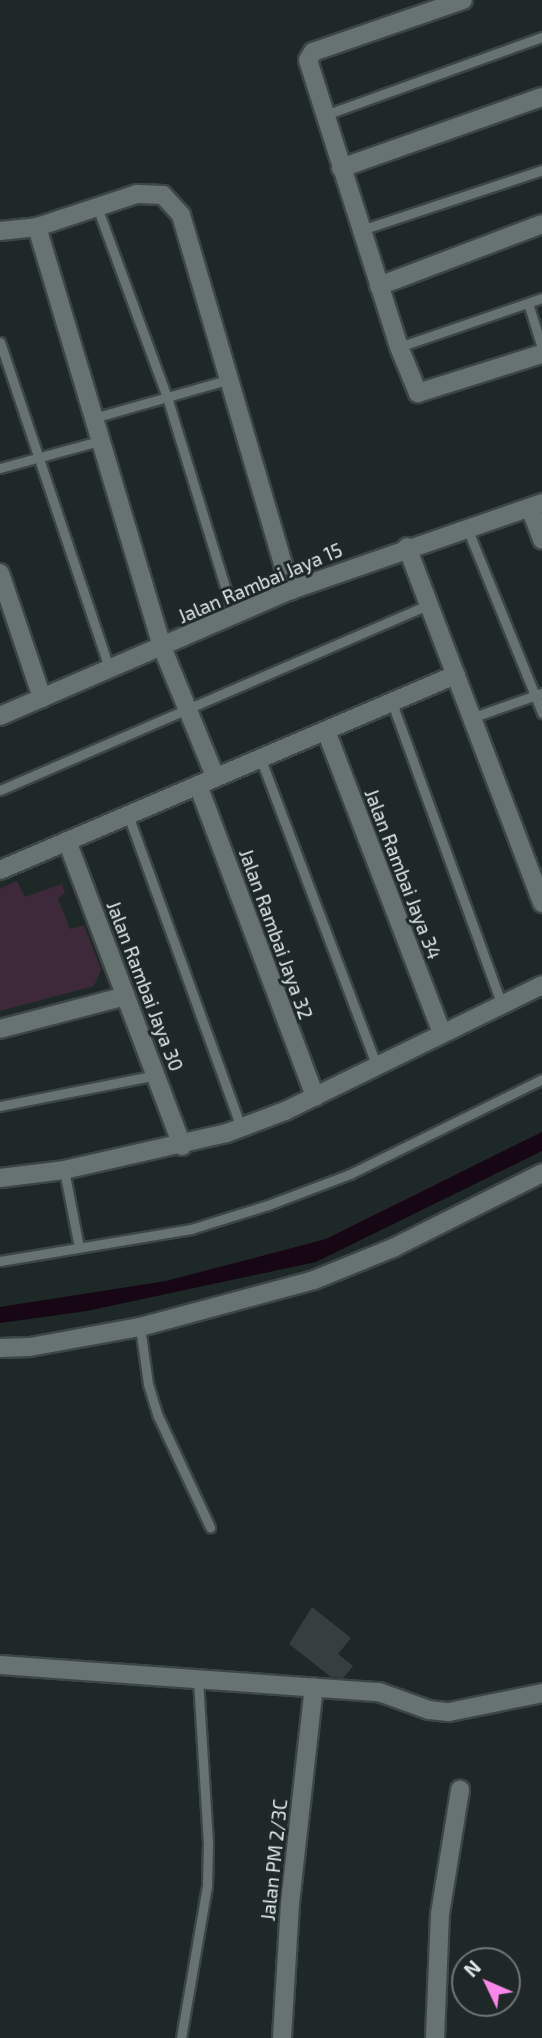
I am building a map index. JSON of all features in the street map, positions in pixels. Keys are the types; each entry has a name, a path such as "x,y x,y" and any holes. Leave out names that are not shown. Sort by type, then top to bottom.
{"street":[{"path":"463,0 313,52 308,60 399,347 418,393 542,354"},
{"path":"341,168 542,97"},
{"path":"0,231 37,227 137,194 163,195 181,215 232,378 291,590"},
{"path":"379,286 542,224"},
{"path":"37,227 104,440 162,648 215,776"},
{"path":"536,506 542,540"},
{"name":"Jalan Rambai Jaya 15","path":"0,716 291,590 407,547 536,506"},
{"path":"407,547 542,903"},
{"path":"0,573 6,612 42,698"},
{"path":"0,870 456,675"},
{"name":"Jalan Rambai Jaya 34","path":"326,731 442,1033"},
{"name":"Jalan Rambai Jaya 32","path":"198,785 315,1097"},
{"name":"Jalan Rambai Jaya 30","path":"67,841 183,1146"},
{"path":"0,1178 64,1170 183,1146 241,1127 315,1097 542,985"},
{"path":"0,1029 126,996"},
{"path":"0,1348 30,1347 140,1327 359,1264 542,1173"},
{"path":"0,1665 198,1676 379,1692 429,1710 449,1712 542,1693"},
{"name":"Jalan PM 2/3C","path":"282,2038 290,1903 314,1687"},
{"path":"435,2038 440,1914 460,1790"}],"lane":[{"path":"325,116 542,37"},
{"path":"361,230 542,170"},
{"path":"97,207 167,397 234,616"},
{"path":"399,347 542,298"},
{"path":"527,303 542,348"},
{"path":"0,342 36,459 110,670"},
{"path":"97,417 232,378"},
{"path":"0,468 104,440"},
{"path":"466,527 539,694 542,713"},
{"path":"0,790 429,604"},
{"path":"471,718 539,694"},
{"path":"392,703 502,1005"},
{"path":"260,757 377,1067"},
{"path":"128,815 241,1127"},
{"path":"0,1106 156,1075"},
{"path":"0,1261 191,1229 268,1205 350,1174 542,1079"},
{"path":"64,1170 79,1247"},
{"path":"140,1327 148,1384 158,1416 210,1527"},
{"path":"180,2038 207,1886 208,1843 198,1676"}],"shaded area":[{"path":"17,881 25,897 62,884 65,893 58,898 70,929 84,925 101,969 94,986 0,1011 0,889"},
{"path":"542,1132 542,1151 316,1262 87,1311 0,1323 0,1307 166,1281 326,1239"}],"building":[{"path":"312,1607 351,1638 338,1654 353,1666 343,1678 331,1677 289,1644"}]}
